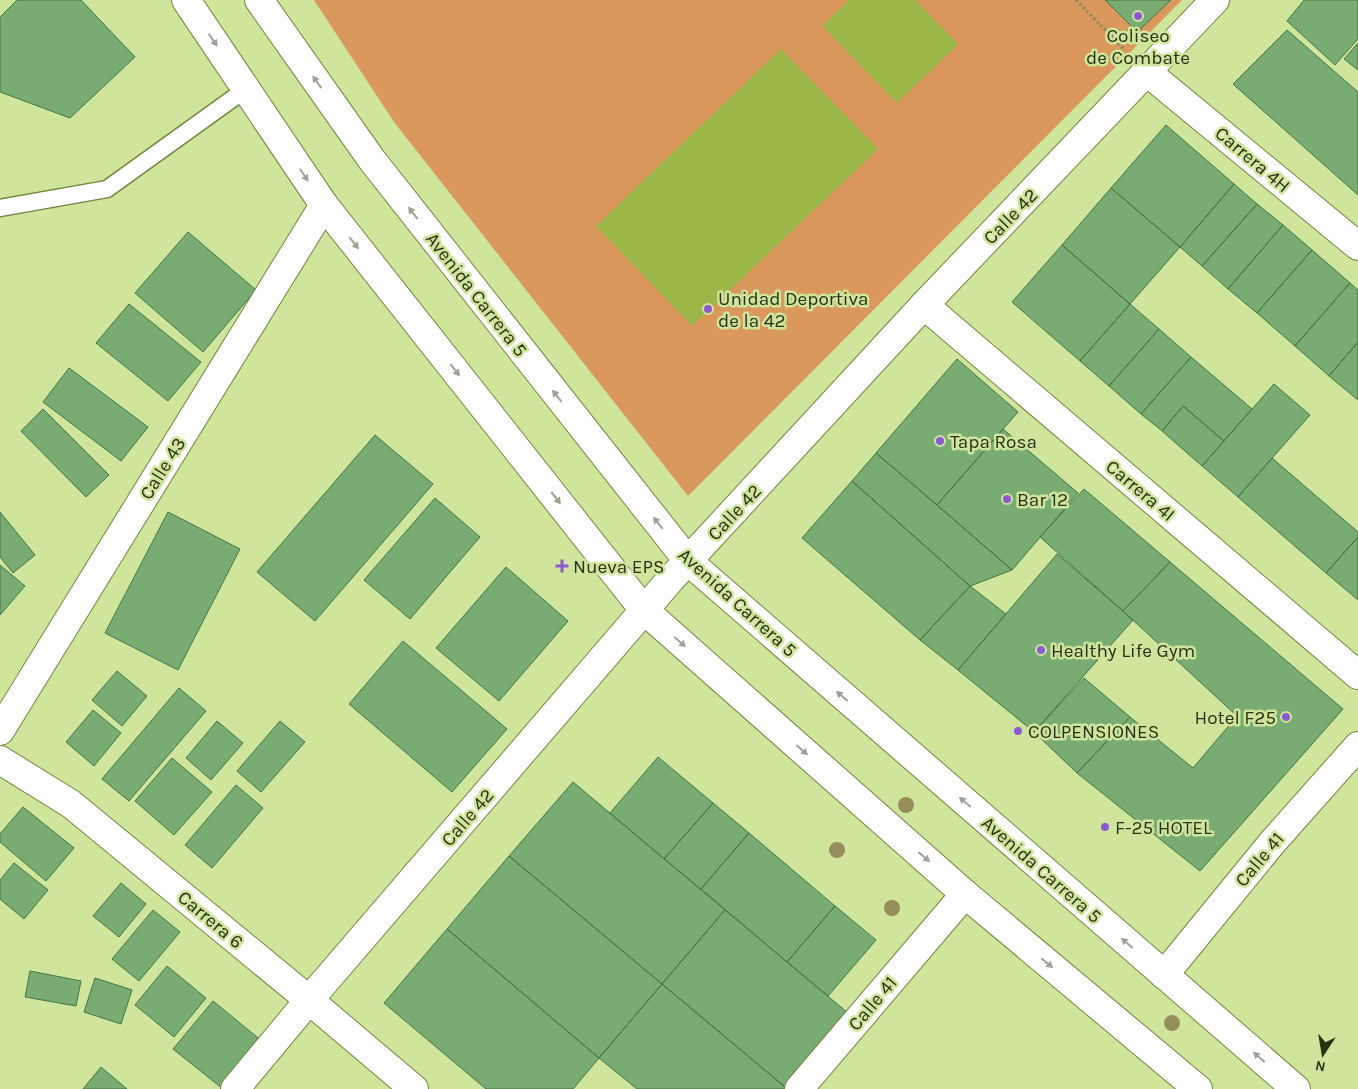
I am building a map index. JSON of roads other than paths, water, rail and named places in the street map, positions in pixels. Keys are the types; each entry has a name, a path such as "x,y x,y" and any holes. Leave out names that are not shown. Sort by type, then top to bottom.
{"street":[{"path":"186,0 324,204 644,610 965,894 1198,1089"},
{"name":"Avenida Carrera 5","path":"259,0 372,160 688,562 1296,1089"},
{"name":"Calle 42","path":"235,1089 309,1000 644,610 924,305 1215,0"},
{"name":"Carrera 4H","path":"1147,72 1358,246"},
{"name":"Calle 43","path":"0,731 324,204"},
{"name":"Carrera 4I","path":"924,305 1358,676"},
{"name":"Calle 41","path":"1164,975 1271,844 1358,746"},
{"name":"Carrera 6","path":"0,760 71,804 414,1089"},
{"name":"Calle 41","path":"799,1089 965,894"}],"lane":[{"path":"0,208 107,189 246,88"}],"place":[{"name":"Coliseo de Combate","path":"1138,16"},
{"name":"Unidad Deportiva de la 42","path":"708,309"},
{"name":"Tapa Rosa","path":"940,441"},
{"name":"Bar 12","path":"1007,499"},
{"name":"Nueva EPS","path":"562,566"},
{"name":"Healthy Life Gym","path":"1041,650"},
{"name":"Hotel F25","path":"1286,717"},
{"name":"COLPENSIONES","path":"1018,731"},
{"name":"F-25 HOTEL","path":"1105,827"}]}
